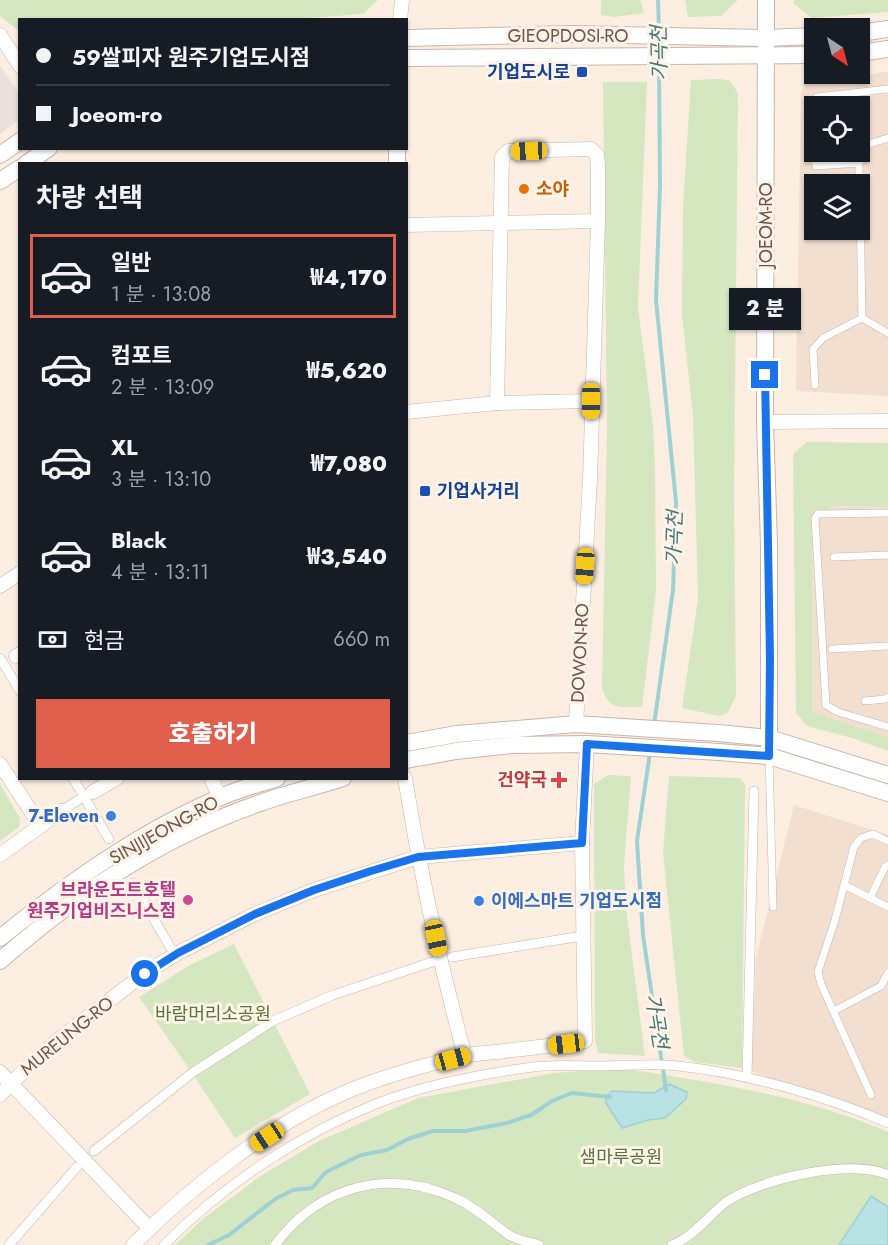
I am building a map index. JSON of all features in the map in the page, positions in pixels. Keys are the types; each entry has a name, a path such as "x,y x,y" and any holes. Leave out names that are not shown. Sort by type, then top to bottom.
{"street":[{"path":"400,18 402,0"},
{"name":"JOEOM-RO","path":"766,0 765,422 769,554 769,756"},
{"path":"870,32 888,29"},
{"name":"GIEOPDOSI-RO","path":"408,38 557,34 766,38 804,36"},
{"path":"0,35 18,63"},
{"path":"870,52 888,49"},
{"name":"GIEOPDOSI-RO","path":"408,58 804,55"},
{"path":"0,155 18,142"},
{"name":"DOWON-RO","path":"497,403 502,157 508,151 591,149 597,155 598,165 598,221 590,480 576,724"},
{"path":"29,162 46,150"},
{"path":"0,181 18,169"},
{"path":"408,225 598,221"},
{"path":"408,412 497,403 591,401"},
{"path":"765,422 888,421"},
{"path":"0,586 18,574"},
{"path":"18,655 2,665 18,688"},
{"path":"408,743 457,734 576,724 718,733 769,738 888,775"},
{"path":"133,1245 166,1212 219,1169 320,1104 374,1081 465,1056 585,1041 582,843 587,744"},
{"path":"408,760 456,751 513,745 587,744 719,752 769,756 888,793"},
{"path":"0,764 40,825"},
{"path":"74,780 88,794 109,839"},
{"path":"0,855 61,811 113,780"},
{"path":"212,780 220,798"},
{"name":"SINJIJEONG-RO","path":"0,938 59,893 126,848 167,824 220,798 271,780"},
{"path":"0,961 44,924 85,894 168,844 215,821 260,803 337,780"},
{"path":"405,780 418,857 450,1002 465,1056"},
{"path":"747,1077 754,791"},
{"name":"MUREUNG-RO","path":"0,1095 58,1040 145,974 178,953 255,914 314,890 418,857 582,843"},
{"path":"133,883 170,947"},
{"path":"452,957 576,937"},
{"path":"94,1151 192,1073 273,1021 333,995 432,962"},
{"path":"164,1245 205,1208 262,1165 320,1131 379,1103 454,1081 536,1067 677,1065 747,1077 822,1099 888,1123"},
{"name":"MUREUNG-RO","path":"0,1072 150,1229"},
{"path":"9,1245 77,1167"},
{"path":"672,1245 683,1241 710,1214 729,1201 757,1187 820,1171 848,1169 888,1175"},
{"path":"275,1245 287,1229 314,1206 336,1194 363,1185 398,1183 454,1197 479,1211 511,1236 539,1245"}],"lane":[{"path":"826,96 888,89"},
{"path":"859,174 859,159 869,144 888,138"},
{"path":"816,162 816,166 859,163"},
{"path":"861,240 862,318"},
{"path":"862,318 888,333"},
{"path":"815,386 813,349 823,338 862,318"},
{"path":"888,513 818,514 815,518 826,705 838,712 888,727"},
{"path":"834,557 888,555"},
{"path":"832,648 888,646"},
{"path":"865,701 888,697"},
{"path":"769,756 773,907"},
{"path":"871,1095 821,984 818,972 854,847 861,838 873,834 888,841"},
{"path":"870,898 888,865"},
{"path":"844,885 888,907"},
{"path":"834,1011 881,986 888,973"}],"shaded area":[{"path":"0,66 18,91 18,121 0,134"},
{"path":"888,71 888,396 796,391 801,93 804,84 870,84 870,75"},
{"path":"810,506 888,507 888,737 812,712"},
{"path":"794,805 888,835 888,1118 751,1071 756,958"}],"green space":[{"path":"0,0 378,0 363,14 309,18 18,18 18,30 0,16"},
{"path":"601,0 640,0 644,13 614,17 601,15"},
{"path":"685,0 737,1 721,16 688,17"},
{"path":"794,0 888,0 888,12 812,18 793,3"},
{"path":"691,80 730,81 738,93 734,497 736,695 728,713 719,716 682,708 698,599 693,415 682,315 683,206"},
{"path":"603,82 647,82 638,307 653,425 656,591 642,707 622,707 612,704 608,701 602,688 607,424"},
{"path":"807,442 888,443 888,507 831,506 827,510 815,509 812,513 812,712 888,737 888,751 852,738 807,726 796,713 793,454"},
{"path":"608,775 631,776 624,866 626,908 645,1056 598,1053 595,1039 594,784"},
{"path":"669,776 740,778 745,784 742,1068 695,1062 684,1056 663,853"},
{"path":"0,783 20,819 19,827 0,841"},
{"name":"바람머리소공원","path":"234,944 310,1094 235,1138 139,997 190,965"},
{"name":"샘마루공원","path":"622,1068 790,1099 856,1119 888,1132 888,1245 175,1245 204,1218 262,1175 319,1141 418,1098 554,1073"}],"water":[{"path":"669,1084 687,1092 686,1099 665,1118 648,1120 622,1128 606,1103 606,1097 612,1091 654,1093"},
{"path":"871,1196 888,1207 888,1245 839,1245"}],"waterway":[{"name":"가곡천","path":"658,0 659,31"},
{"name":"가곡천","path":"654,725 673,590 676,502 656,300 660,186 659,60"},
{"name":"가곡천","path":"650,753 637,841 643,935 666,1090"},
{"path":"208,1245 229,1235 275,1199 293,1190 312,1188 326,1172 361,1155 387,1150 408,1139 433,1131 465,1131 507,1123 531,1115 552,1101 572,1093 610,1097"}],"place":[{"name":"기업도시로","path":"582,72"},
{"name":"소야","path":"524,189"},
{"name":"기업사거리","path":"425,491"},
{"name":"건약국","path":"559,780"},
{"name":"7-Eleven","path":"111,816"},
{"name":"브라운도트호텔 원주기업비즈니스점","path":"188,900"},
{"name":"이에스마트 기업도시점","path":"479,901"}],"route":[{"path":"145,974 178,953 255,914 314,890 371,871 418,857 582,843 587,744 769,756 769,544 765,375"}]}
